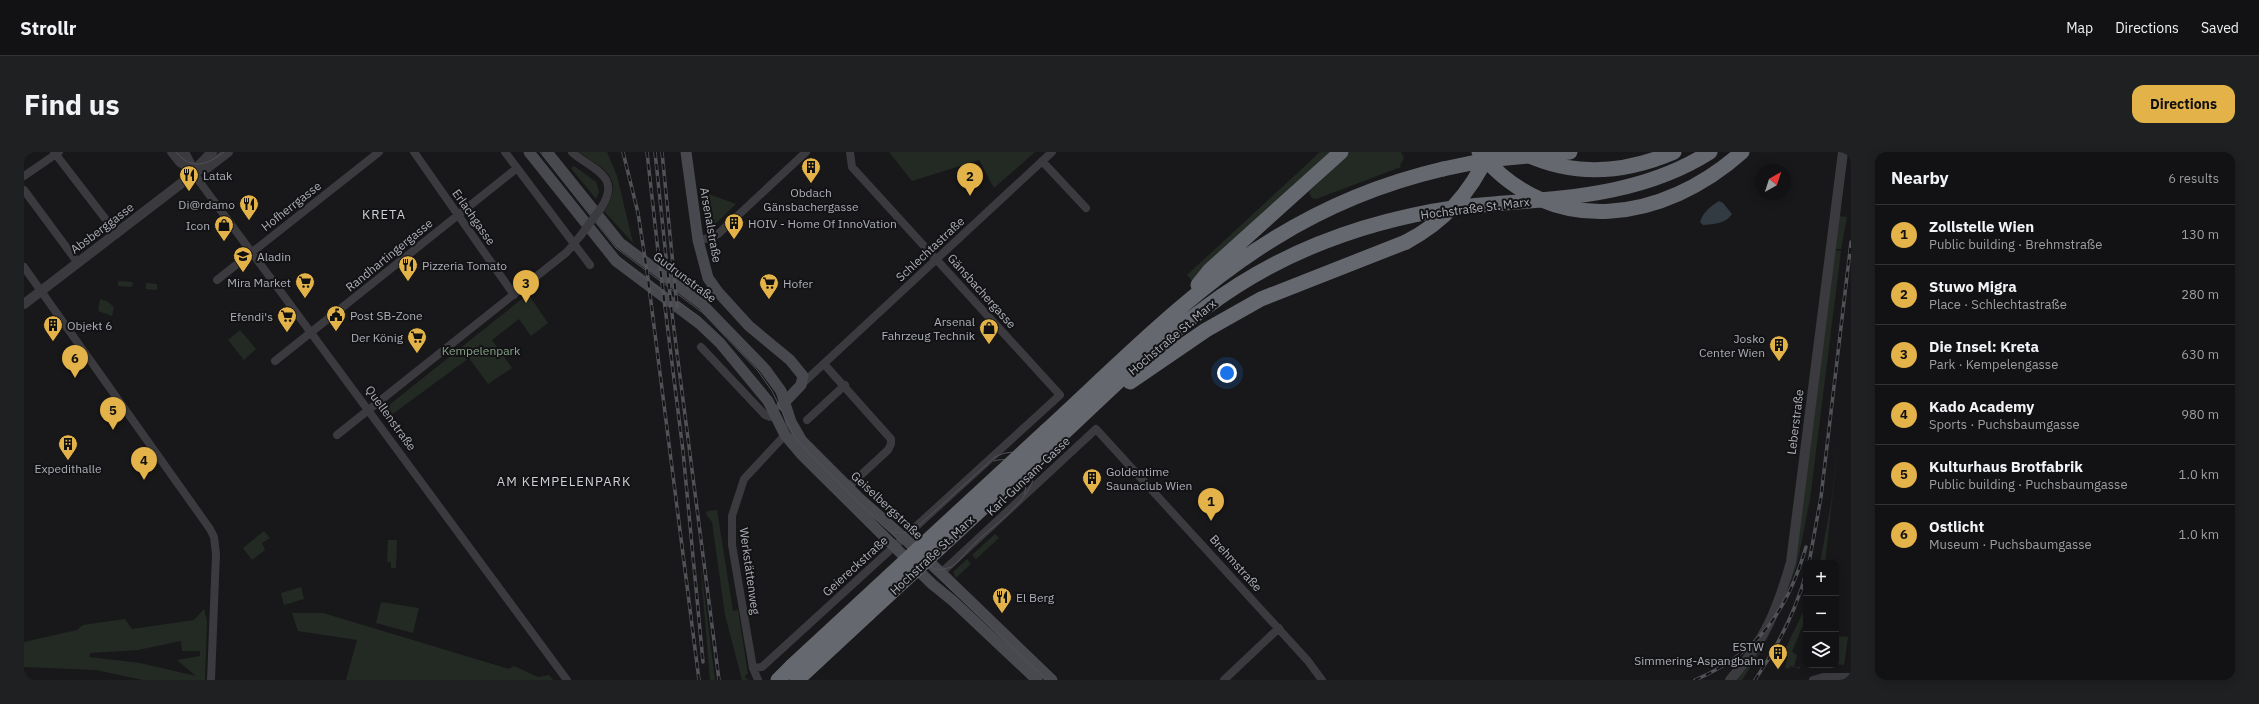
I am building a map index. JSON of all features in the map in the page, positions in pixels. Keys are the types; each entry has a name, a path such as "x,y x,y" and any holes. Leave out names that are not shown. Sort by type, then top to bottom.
{"highway":[{"path":"1174,314 1210,270 1341,152"},
{"path":"1480,152 1501,174 1523,190 1543,199 1570,208 1602,212 1649,206 1682,194 1715,174 1742,152"},
{"path":"1089,410 1206,330 1255,302 1293,285 1384,251 1422,234 1459,203 1480,172 1488,152"},
{"name":"Hochstraße St. Marx","path":"778,680 1174,314 1233,266 1274,238 1309,218 1357,196 1407,178 1465,164 1570,152"},
{"path":"1525,154 1568,168 1602,170 1638,164 1674,152"},
{"name":"Hochstraße St. Marx","path":"797,680 1167,338 1206,307 1264,270 1318,244 1374,225 1433,211 1577,197 1628,188 1675,171 1710,152"}],"main road":[{"path":"529,152 610,256 636,278 708,330 763,395 790,432"},
{"name":"Gudrunstraße","path":"546,152 620,243 711,312 769,374 785,401 790,432"},
{"name":"Arsenalstraße","path":"686,152 703,266 718,292 754,332 797,367 803,376 803,383"},
{"path":"775,413 803,383"},
{"name":"Geiselbergstraße","path":"790,432 802,441 848,487 942,573 1052,680"},
{"name":"Geiselbergstraße","path":"790,432 801,454 894,547 1037,680"}],"street":[{"name":"Quellenstraße","path":"172,152 180,162 194,171"},
{"name":"Quellenstraße","path":"184,152 199,182 369,410 567,680"},
{"name":"Absberggasse","path":"24,304 117,234 194,171 212,152"},
{"name":"Absberggasse","path":"194,171 207,168 228,152"},
{"name":"Hofherrgasse","path":"217,280 379,152"},
{"name":"Erlachgasse","path":"414,152 514,295"},
{"path":"505,152 590,265"},
{"path":"337,435 514,295 574,244 602,208 608,196 608,186 605,177 601,172 572,152"},
{"path":"698,240 715,236 806,152"},
{"name":"Gänsbachergasse","path":"850,152 852,168 1060,395"},
{"name":"Schlechtastraße","path":"803,383 1052,152"},
{"name":"Leberstraße","path":"1730,680 1747,660 1766,630 1779,604 1791,562 1843,152"},
{"path":"24,176 56,153 117,234"},
{"path":"1042,161 1086,208"},
{"name":"Randhartingergasse","path":"275,361 517,168"},
{"path":"24,190 78,263"},
{"path":"24,267 210,529 216,545 211,680"},
{"path":"701,347 765,415 770,417 775,413"},
{"path":"824,364 887,431 892,442 888,450 848,487"},
{"path":"807,420 845,385"},
{"name":"Geiereckstraße","path":"753,668 762,667 1060,395"},
{"name":"Karl-Gunsam-Gasse","path":"942,573 1096,429"},
{"name":"Brehmstraße","path":"1096,429 1308,660 1322,680"},
{"name":"Werkstättenweg","path":"758,680 753,668 732,545 732,516 744,479 790,432"},
{"path":"1224,680 1279,628"},
{"path":"1813,680 1823,677 1851,677"}],"green space":[{"path":"579,152 607,152 617,176 633,243 604,211 613,190 609,175 604,169"},
{"path":"889,152 1035,152 994,188 979,160 912,181"},
{"path":"1320,152 1330,152 1192,281 1187,275"},
{"path":"1349,152 1401,152 1404,158 1400,165 1401,167 1316,199 1312,198 1309,192"},
{"path":"574,166 596,182 599,192 596,199 571,168"},
{"path":"703,192 736,204 711,228 708,227"},
{"path":"1839,216 1847,217 1841,249 1835,249"},
{"path":"1835,250 1841,251 1810,499 1797,565 1789,586 1796,557"},
{"path":"118,281 133,282 132,287 118,286"},
{"path":"146,283 157,284 157,290 146,289"},
{"name":"Kempelenpark","path":"528,294 548,323 531,336 519,319 492,340 512,368 488,384 469,358 390,416 384,409"},
{"path":"100,299 107,301 114,307 112,316 98,311"},
{"path":"240,330 256,349 244,360 228,340"},
{"path":"1840,429 1825,560 1821,560 1831,504"},
{"path":"717,510 733,611 738,610 748,674 745,675 746,679 750,680 742,680 725,615 712,522 706,514 707,511"},
{"path":"264,531 270,538 262,543 265,550 252,560 243,548"},
{"path":"995,534 999,538 976,559 972,555"},
{"path":"388,540 397,540 396,568 391,568 391,562 387,562"},
{"path":"967,559 971,564 956,578 953,572"},
{"path":"700,560 715,680 710,680"},
{"path":"301,587 304,599 284,605 281,593"},
{"path":"381,602 419,608 413,633 376,623"},
{"path":"204,609 207,621 205,680 143,680 96,670 24,667 24,642 77,630 83,625 125,619 132,629 194,620","holes":["181,641 182,651 200,651 200,656 177,660 196,676 140,663 89,657 90,653 138,650"]},
{"path":"1803,612 1803,627 1792,652 1797,655 1794,667 1800,667 1800,669 1790,666 1789,669 1785,668 1788,656 1784,659 1781,658"},
{"path":"292,613 323,613 509,669 514,666 538,677 549,675 553,680 346,680 357,640 298,631"},
{"path":"1774,625 1760,653 1742,680 1736,680 1757,653"},
{"path":"1839,636 1848,637 1844,665 1839,664"}],"shaded area":[{"path":"1719,201 1723,203 1732,214 1723,222 1703,225 1700,222 1705,212"}],"tram line":[{"path":"176,152 182,158 194,164 206,163 224,152"},
{"path":"540,152 616,248 703,313 758,371 772,391 794,436 806,450 858,502 1047,680"},
{"path":"618,256 636,272 701,318"},
{"path":"891,532 904,533 916,528 995,457 1010,452 1024,456 1032,466 1033,478 1029,490 1020,502 974,544 952,567 939,570 930,567"},
{"path":"994,461 1009,460 1020,467 1026,479 1024,494"}],"railway":[{"path":"623,152 638,213 647,271 699,680"},
{"path":"647,152 683,451 703,662"},
{"path":"655,152 672,314 719,680"},
{"path":"662,152 677,307"},
{"path":"1810,560 1821,497 1851,242"},
{"path":"1695,680 1736,657 1753,643 1767,628 1779,611 1790,591 1806,547"},
{"path":"1755,680 1785,629 1797,602 1803,584"}],"place":[{"name":"Obdach Gänsbachergasse","path":"811,184"},
{"name":"Latak","path":"189,192"},
{"name":"Stuwo Migra","path":"970,196"},
{"name":"Di@rdamo","path":"249,221"},
{"name":"HOIV - Home Of InnoVation","path":"734,240"},
{"name":"Icon","path":"224,242"},
{"name":"Aladin","path":"243,273"},
{"name":"Pizzeria Tomato","path":"408,282"},
{"name":"Mira Market","path":"305,299"},
{"name":"Hofer","path":"769,300"},
{"name":"Die Insel: Kreta","path":"526,303"},
{"name":"Post SB-Zone","path":"336,332"},
{"name":"Efendi's","path":"287,333"},
{"name":"Objekt 6","path":"53,342"},
{"name":"Arsenal Fahrzeug Technik","path":"989,345"},
{"name":"Der König","path":"417,354"},
{"name":"Josko Center Wien","path":"1779,362"},
{"name":"Ostlicht","path":"75,378"},
{"name":"Kulturhaus Brotfabrik","path":"113,430"},
{"name":"Expedithalle","path":"68,461"},
{"name":"Kado Academy","path":"144,480"},
{"name":"Goldentime Saunaclub Wien","path":"1092,495"},
{"name":"Zollstelle Wien","path":"1211,521"},
{"name":"El Berg","path":"1002,614"},
{"name":"ESTW Simmering-Aspangbahn","path":"1778,670"}],"district":[{"name":"KRETA","path":"384,214"},
{"name":"AM KEMPELENPARK","path":"564,481"}]}
